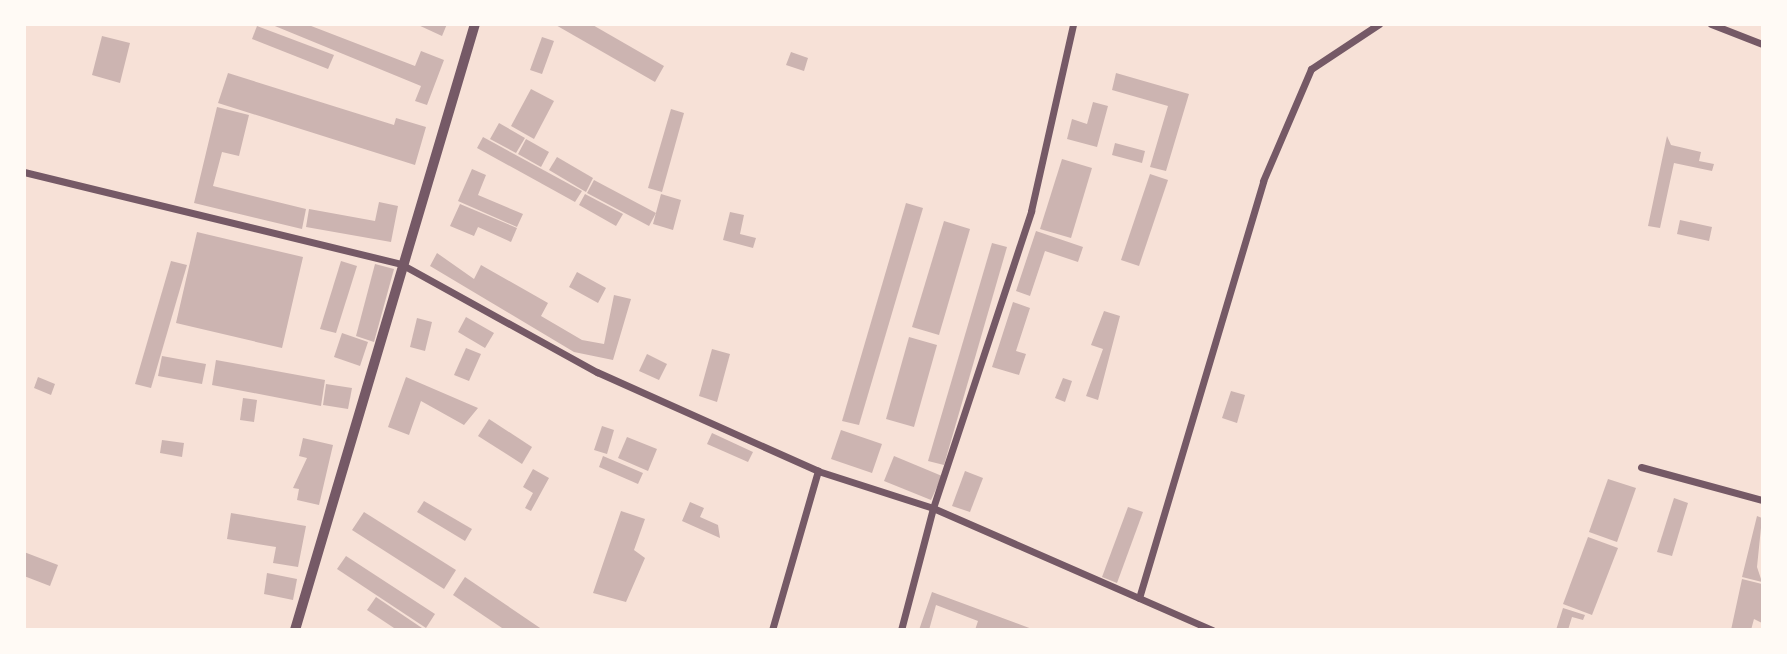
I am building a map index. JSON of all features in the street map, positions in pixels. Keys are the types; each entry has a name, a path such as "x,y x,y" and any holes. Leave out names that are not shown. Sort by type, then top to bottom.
{"street":[{"path":"295,629 401,264 475,24"},
{"path":"901,629 933,508 1031,211 1073,24"},
{"path":"1139,598 1264,181 1311,69 1379,24"},
{"path":"1711,24 1762,44"},
{"path":"24,172 401,264 597,372 818,471 933,508 1212,629"},
{"path":"1642,467 1762,500"},
{"path":"772,629 818,471"}],"building":[{"path":"270,24 306,24 415,66 421,51 444,60 427,105 415,101 421,86"},
{"path":"416,24 447,24 442,36"},
{"path":"554,24 591,24 664,66 655,82"},
{"path":"257,26 334,55 328,69 252,39"},
{"path":"102,36 130,43 120,83 92,75"},
{"path":"542,37 554,41 542,74 530,70"},
{"path":"791,52 808,58 804,71 786,65"},
{"path":"228,73 394,125 396,118 426,127 415,165 218,103"},
{"path":"1116,73 1189,94 1166,171 1150,167 1168,106 1112,90"},
{"path":"531,89 554,101 534,139 511,126"},
{"path":"1093,102 1108,106 1097,147 1067,139 1072,119 1087,124"},
{"path":"217,107 249,115 239,156 222,152 213,186 306,209 302,229 194,203"},
{"path":"671,109 684,113 662,192 648,188"},
{"path":"499,123 525,138 516,153 490,139"},
{"path":"1667,136 1671,145 1701,152 1699,161 1714,164 1712,171 1674,163 1660,228 1648,226"},
{"path":"483,137 582,191 575,202 477,148"},
{"path":"526,139 549,152 541,167 518,154"},
{"path":"1115,143 1145,151 1142,163 1112,155"},
{"path":"557,157 593,178 586,192 549,170"},
{"path":"1062,159 1092,168 1071,238 1040,229"},
{"path":"472,169 486,175 478,195 523,214 517,227 458,201"},
{"path":"1150,174 1168,180 1139,266 1121,260"},
{"path":"594,180 656,213 649,226 587,193"},
{"path":"585,194 623,214 616,226 579,205"},
{"path":"661,194 681,200 673,230 653,224"},
{"path":"379,202 398,206 391,242 306,227 309,209 375,221"},
{"path":"906,203 923,208 859,425 842,421"},
{"path":"460,204 517,228 511,242 478,227 474,236 450,226"},
{"path":"730,212 744,215 740,234 756,238 753,248 723,240"},
{"path":"1680,220 1712,227 1709,241 1677,234"},
{"path":"944,221 970,229 939,335 912,327"},
{"path":"1036,231 1083,247 1078,262 1045,251 1030,296 1016,291"},
{"path":"197,232 303,257 282,348 176,323"},
{"path":"992,243 1007,247 944,465 928,461"},
{"path":"437,253 474,279 481,265 548,303 541,316 582,340 604,344 614,295 631,299 613,360 574,352 430,266"},
{"path":"171,261 187,265 151,388 135,384"},
{"path":"341,261 357,266 336,333 320,329"},
{"path":"375,264 394,269 374,342 356,336"},
{"path":"577,272 606,288 598,303 569,287"},
{"path":"1013,302 1030,308 1016,351 1026,354 1019,375 992,367"},
{"path":"1104,311 1120,316 1098,400 1086,396 1103,349 1091,345"},
{"path":"466,317 494,333 485,348 458,332"},
{"path":"417,318 432,322 425,351 410,347"},
{"path":"342,333 368,342 360,366 334,357"},
{"path":"909,337 937,345 914,427 886,419"},
{"path":"466,348 481,354 469,381 454,375"},
{"path":"712,349 730,354 717,402 699,396"},
{"path":"647,354 667,364 659,380 639,371"},
{"path":"162,356 206,364 202,384 158,376"},
{"path":"216,360 325,380 321,406 212,385"},
{"path":"38,377 55,384 51,395 34,388"},
{"path":"406,377 478,408 464,425 421,401 409,435 388,427"},
{"path":"1063,378 1072,381 1065,402 1055,398"},
{"path":"326,384 352,388 348,409 323,405"},
{"path":"1231,391 1245,395 1237,423 1222,418"},
{"path":"243,398 257,400 254,422 240,420"},
{"path":"489,419 532,447 522,464 478,436"},
{"path":"602,426 614,430 607,454 594,450"},
{"path":"841,430 882,444 872,473 831,459"},
{"path":"712,433 753,452 748,462 707,444"},
{"path":"627,437 657,449 648,471 618,458"},
{"path":"303,438 333,445 319,505 297,500 299,489 293,488 307,458 299,456"},
{"path":"162,440 184,443 182,457 160,453"},
{"path":"603,456 643,473 638,484 599,467"},
{"path":"894,456 942,476 931,500 884,481"},
{"path":"533,469 549,478 531,511 525,508 533,493 523,487"},
{"path":"965,471 983,478 970,512 952,506"},
{"path":"1608,479 1636,488 1617,542 1589,532"},
{"path":"1674,498 1688,503 1672,556 1657,552"},
{"path":"424,501 472,529 465,541 417,512"},
{"path":"690,502 704,508 700,517 718,525 720,538 682,521"},
{"path":"1128,507 1143,512 1117,583 1102,577"},
{"path":"621,511 645,519 634,550 645,558 626,602 593,593"},
{"path":"364,512 456,570 444,589 352,530"},
{"path":"231,513 306,526 298,567 273,563 276,547 227,539"},
{"path":"1757,516 1762,518 1757,567 1762,582 1742,577"},
{"path":"1588,537 1618,548 1592,615 1563,604"},
{"path":"24,552 58,565 50,586 24,576"},
{"path":"346,556 435,614 426,628 337,569"},
{"path":"267,573 297,579 293,600 264,594"},
{"path":"465,577 543,630 505,630 453,595"},
{"path":"1742,579 1762,584 1762,623 1754,619 1751,630 1731,630"},
{"path":"932,592 1032,630 975,630 978,621 936,605 929,630 919,630"},
{"path":"376,597 425,630 397,630 367,610"},
{"path":"1563,608 1585,615 1583,620 1572,617 1568,630 1556,630"}]}
